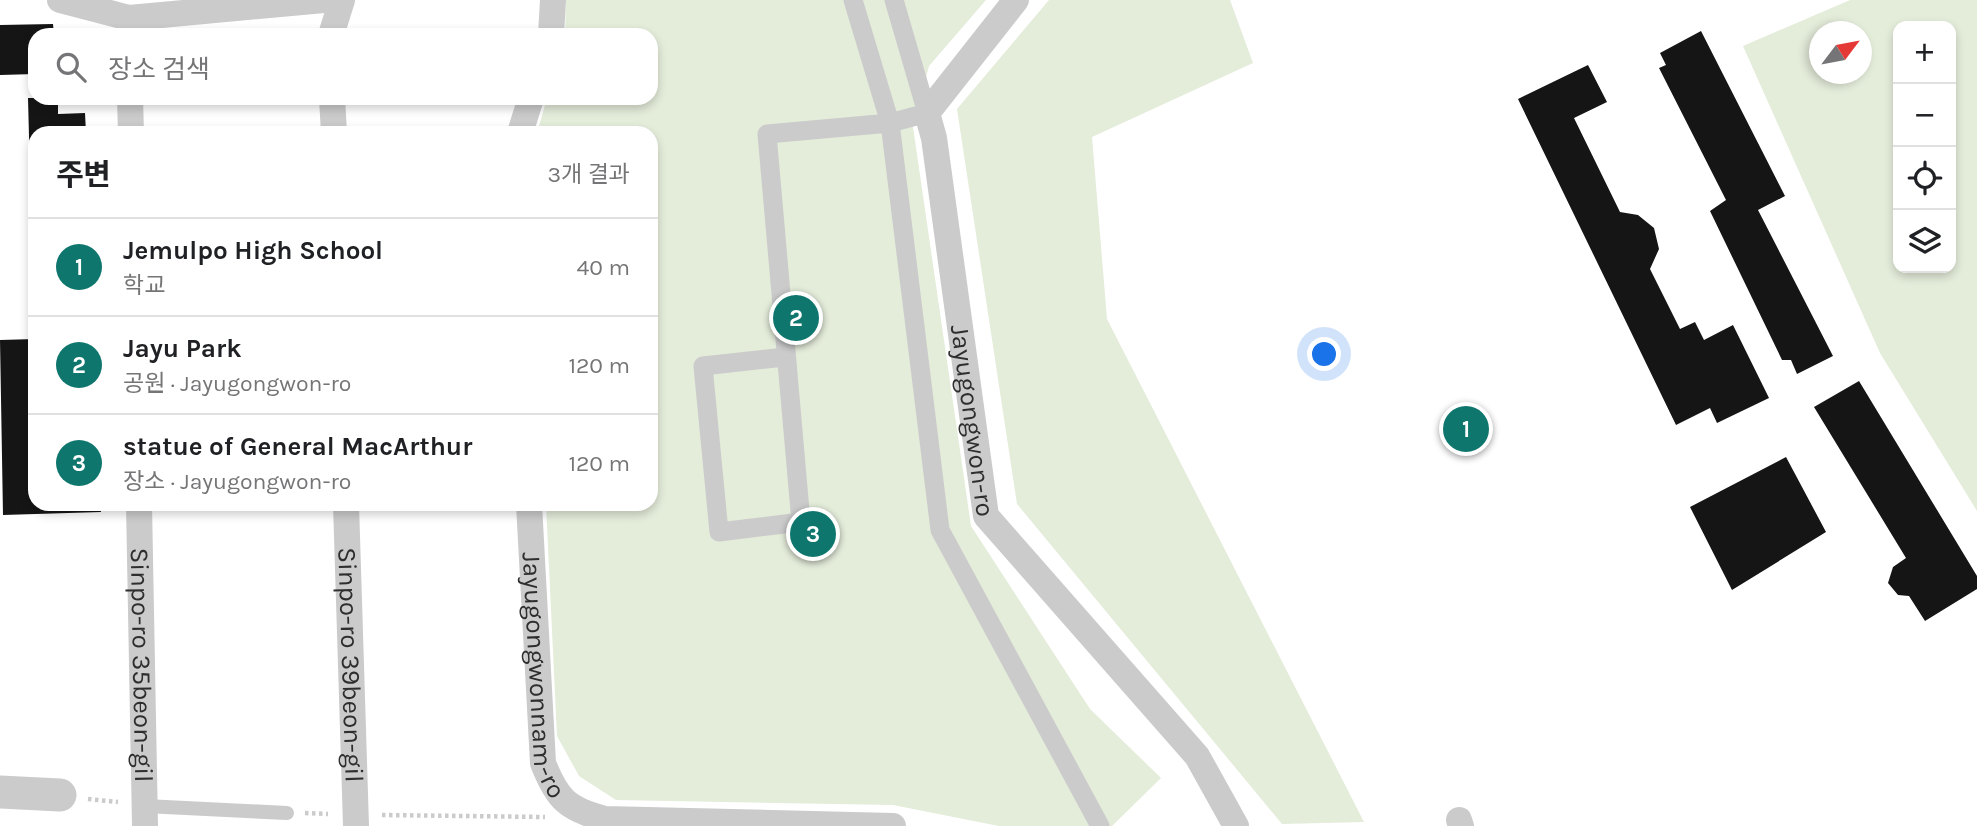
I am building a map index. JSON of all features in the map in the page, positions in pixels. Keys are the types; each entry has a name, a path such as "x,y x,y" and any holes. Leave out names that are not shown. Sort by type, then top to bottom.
{"street":[{"path":"60,0 129,27 324,0"},
{"path":"333,28 342,0"},
{"path":"551,28 553,0"},
{"path":"853,0 890,122 940,530 1100,826"},
{"path":"894,0 926,113"},
{"path":"785,357 704,366 719,532 802,523 767,134 890,122 926,113 1016,0"},
{"path":"130,105 131,126"},
{"path":"332,105 334,126"},
{"path":"522,126 529,105"},
{"name":"Jayugongwon-ro","path":"926,113 934,138 986,516 1197,756 1236,826"},
{"name":"Sinpo-ro 35beon-gil","path":"139,511 145,816"},
{"name":"Sinpo-ro 39beon-gil","path":"346,511 356,820"},
{"name":"Jayugongwonnam-ro","path":"529,511 543,764 554,793 579,813 605,819 893,826"},
{"path":"0,792 60,795"}],"lane":[{"path":"145,816 287,813"}],"path":[{"path":"60,795 145,816"},
{"path":"287,813 356,820 538,817 579,813"}],"green space":[{"path":"566,0 986,0 929,66 913,127 971,526 1090,709 1161,778 1112,826 999,826 893,805 616,800 579,776 557,736 546,511 658,511 658,126 539,126 545,105 658,105 658,28 565,28"},
{"path":"1049,0 1230,0 1253,63 1092,137 1107,319 1364,822 1282,824 1017,504 957,109"},
{"path":"1850,0 1977,0 1977,511 1880,353 1743,46"}],"building":[{"path":"53,24 53,28 28,28 28,74 0,75 0,25"},
{"path":"1701,31 1785,196 1758,210 1833,356 1797,374 1791,360 1782,360 1710,211 1726,200 1659,68 1666,65 1660,53"},
{"path":"1588,65 1607,102 1574,118 1620,212 1638,215 1654,228 1659,249 1650,269 1680,329 1695,322 1704,340 1733,325 1769,398 1717,423 1710,408 1676,425 1518,99"},
{"path":"28,105 58,105 58,114 85,113 86,126 29,126"},
{"path":"28,339 28,511 101,512 3,515 0,340"},
{"path":"1859,381 1977,576 1977,589 1925,621 1909,596 1898,595 1888,583 1893,567 1906,558 1814,407"},
{"path":"1786,457 1826,532 1732,590 1690,507"}],"place":[{"name":"Jayu Park","path":"796,318"},
{"name":"Jemulpo High School","path":"1466,429"},
{"name":"statue of General MacArthur","path":"813,534"}]}
